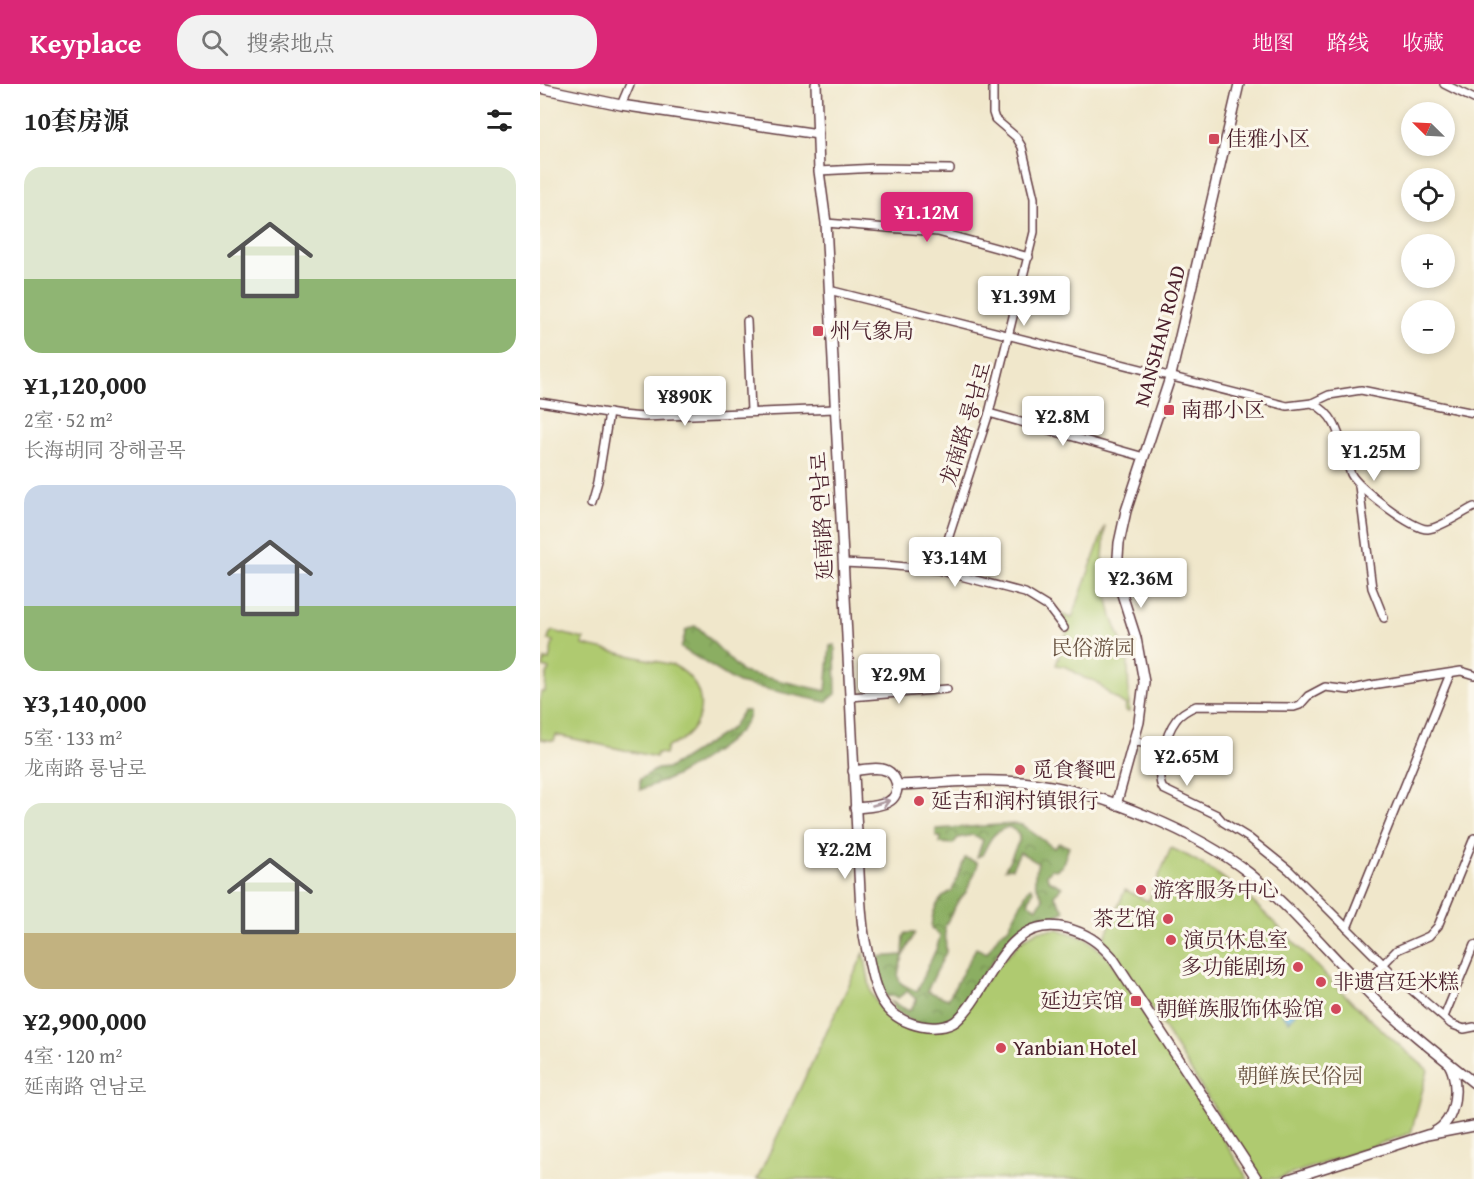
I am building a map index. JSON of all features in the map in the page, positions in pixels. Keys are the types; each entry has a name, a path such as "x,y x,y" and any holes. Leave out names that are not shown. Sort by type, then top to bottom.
{"street":[{"path":"621,105 630,84"},
{"name":"延南路 연남로","path":"816,84 819,171 826,223 855,808 863,934 873,982 884,1004 900,1018 912,1024 939,1027 953,1024 963,1015 974,1001 1001,955 1028,933 1060,927 1094,939 1112,957 1257,1179"},
{"name":"龙南路 룡남로","path":"938,570 989,413 1034,232 1035,214 1031,184 1022,147 1016,137 995,119 993,84"},
{"name":"NANSHAN ROAD","path":"1116,805 1134,741 1144,682 1136,638 1117,570 1119,543 1123,523 1171,375 1239,84"},
{"path":"1444,84 1474,99"},
{"path":"540,88 621,105 818,134"},
{"path":"819,171 877,168 950,169"},
{"path":"826,223 938,232 1029,257"},
{"path":"829,290 1287,406 1312,404 1329,395 1361,390 1474,412"},
{"path":"747,321 751,411"},
{"path":"1329,395 1325,407 1330,418"},
{"path":"540,402 644,417 835,409"},
{"path":"1312,404 1324,410 1338,430 1351,474 1359,486 1409,522 1421,529 1431,529 1474,507"},
{"path":"591,502 598,481 609,413"},
{"path":"989,413 1144,458"},
{"path":"1359,486 1372,588 1384,618"},
{"path":"843,563 938,570 1025,592 1048,606 1064,628"},
{"path":"1474,675 1461,671 1349,690 1325,687 1294,707 1196,706 1175,721 1159,772 1160,785 1163,789 1217,815 1223,822 1262,848 1298,879 1383,964 1443,1017 1459,1028 1474,1027"},
{"path":"1347,928 1450,674"},
{"path":"850,697 946,689"},
{"path":"1134,741 1165,750"},
{"path":"853,771 884,769 893,775 897,785 895,796 887,803 855,808"},
{"path":"897,785 1025,782 1066,789 1116,805 1183,832 1239,866 1298,919 1407,1029 1474,1083"},
{"path":"1362,986 1397,950 1429,936 1438,926 1474,838"},
{"path":"1443,1017 1474,945"},
{"path":"1427,1135 1443,1126 1454,1102 1454,1076 1448,1062"},
{"path":"1289,1179 1427,1135 1474,1126"}],"green space":[{"name":"民俗游园","path":"1105,526 1103,558 1105,586 1112,617 1128,658 1129,712 1125,711 1126,705 1095,681 1084,678 1067,667 1056,665 1068,629 1060,614 1072,618"},
{"path":"694,626 698,627 742,672 826,691 830,646 835,645 836,694 826,702 738,683 681,648 686,630"},
{"path":"553,631 584,639 583,645 673,665 686,673 699,696 698,720 691,731 681,740 667,747 665,754 657,753 656,757 556,735 554,741 540,739 540,698 541,692 545,692 549,669 543,667 545,659 549,660 553,641 548,640"},
{"path":"743,711 749,711 748,719 720,748 675,776 640,790 640,779 657,769 669,768 732,728"},
{"path":"1022,825 1054,848 1059,843 1069,847 1062,866 1056,870 1052,869 1047,874 1048,880 1062,887 1054,895 1065,911 1028,929 1008,942 961,1010 950,1018 936,1023 913,1022 893,1009 890,1001 909,1011 917,1000 907,991 898,998 887,997 881,987 876,957 903,955 904,936 906,933 915,933 903,958 898,977 903,985 917,991 940,936 931,928 934,911 939,901 952,891 965,858 977,862 977,868 966,892 957,903 945,926 946,952 927,991 948,999 976,948 987,953 1000,933 1008,928 1029,888 1033,890 1028,903 1037,908 1043,899 1035,882 1038,863 1020,852 1012,868 1005,869 1019,841 1019,835 1015,830 1008,827 998,832 982,855 977,857 983,840 973,835 958,838 953,844 940,843 941,837 936,837 936,829"},
{"name":"朝鲜族民俗园","path":"1171,848 1217,874 1258,907 1356,1006 1428,1070 1411,1133 1277,1179 1259,1179 1126,968 1102,944 1125,890 1148,901"},
{"name":"Yanbian Hotel","path":"1058,929 1087,939 1110,959 1248,1179 757,1179 864,953 871,993 881,1009 905,1027 928,1031 949,1026 1022,940 1037,931"}],"water":[{"path":"1287,1003 1296,1013 1289,1021 1281,1012 1283,1005"}],"place":[{"name":"佳雅小区","path":"1214,139"},
{"name":"州气象局","path":"818,331"},
{"name":"南郡小区","path":"1169,410"},
{"name":"觅食餐吧","path":"1020,770"},
{"name":"延吉和润村镇银行","path":"919,801"},
{"name":"游客服务中心","path":"1141,890"},
{"name":"茶艺馆","path":"1168,919"},
{"name":"演员休息室","path":"1171,940"},
{"name":"多功能剧场","path":"1298,967"},
{"name":"非遗宫廷米糕","path":"1321,982"},
{"name":"延边宾馆","path":"1136,1001"},
{"name":"朝鲜族服饰体验馆","path":"1336,1009"},
{"name":"Yanbian Hotel","path":"1001,1048"}]}
